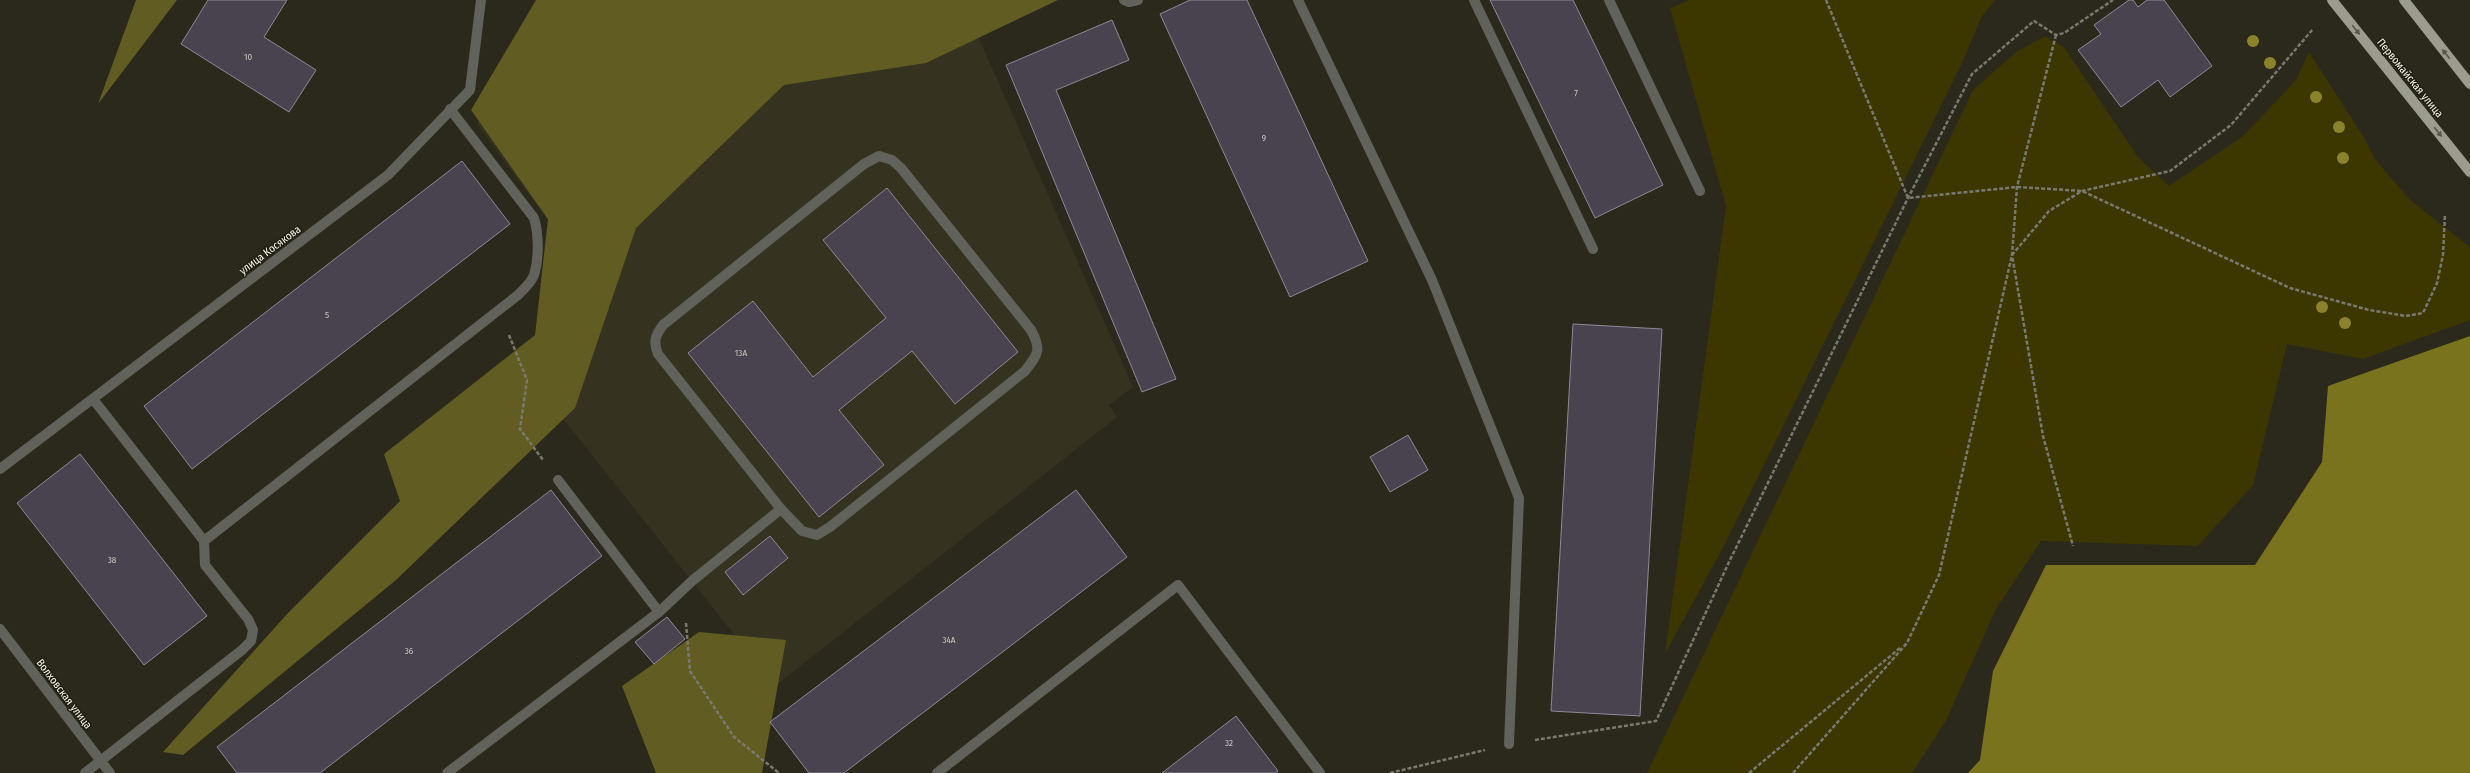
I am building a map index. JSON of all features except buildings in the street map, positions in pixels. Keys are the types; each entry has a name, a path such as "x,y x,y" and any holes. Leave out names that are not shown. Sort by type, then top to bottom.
{"main road":[{"name":"Первомайская улица","path":"2332,0 2470,172"},
{"path":"2404,0 2470,84"}],"street":[{"name":"улица Косякова","path":"0,469 388,175 450,109 470,90 481,0"},
{"path":"1124,0 1129,2 1138,0"},
{"path":"1298,0 1432,280 1519,498 1509,744"},
{"path":"1474,0 1593,249"},
{"path":"1609,0 1700,191"},
{"path":"204,541 499,310 524,289 534,274 537,225 528,210 450,109"},
{"path":"879,156 892,160 901,168 1031,330 1038,343 1036,356 1025,371 830,528 817,535 802,531 781,509 658,354 654,344 656,334 663,325 864,164 879,156"},
{"path":"86,773 242,650 251,641 253,630 248,619 205,565 204,541 93,399"},
{"path":"558,480 659,612"},
{"path":"448,773 659,612 678,594 781,509"},
{"path":"937,773 1178,585 1320,773"},
{"name":"Волховская улица","path":"0,629 110,773"}],"path":[{"path":"1826,0 1908,198"},
{"path":"1390,773 1509,744 1656,721 1729,562 1908,198 1972,74 2034,21 2056,35 2064,34 2113,0"},
{"path":"1908,198 2017,187 2082,191 2170,171 2231,125 2313,29"},
{"path":"1793,773 1907,643 1939,575 2012,255 2017,187 2056,35"},
{"path":"2082,191 2290,288 2369,310 2406,316 2423,313 2437,283 2443,255 2445,214"},
{"path":"2073,546 2043,436 2012,255 2049,211 2082,191"},
{"path":"499,310 527,380 520,429 558,480"},
{"path":"678,594 684,602 690,671 734,738 779,773"},
{"path":"1749,773 1907,643"}],"shaded area":[{"path":"136,0 177,0 98,104"},
{"path":"536,0 1058,0 926,63 784,85 636,228 575,408 396,580 183,755 163,752 288,613 400,501 384,454 535,335 548,219 471,110"},
{"path":"962,0 1133,387 1109,405 1117,417 775,686 527,373 611,306 477,124 543,25"},
{"path":"1690,0 1995,0 1981,18 1963,61 1725,544 1665,654 1726,206 1670,8"},
{"path":"2045,36 2064,47 2138,157 2169,186 2243,136 2296,80 2309,52 2365,139 2374,158 2410,200 2470,247 2470,320 2363,359 2287,344 2253,485 2198,546 2041,541 1996,609 1946,721 1912,773 1647,773 1973,90 2016,52"},
{"path":"2470,336 2470,773 1968,773 1980,760 1993,671 2046,565 2255,565 2322,462 2328,386"},
{"path":"699,632 786,640 762,773 656,773 622,686"}]}
